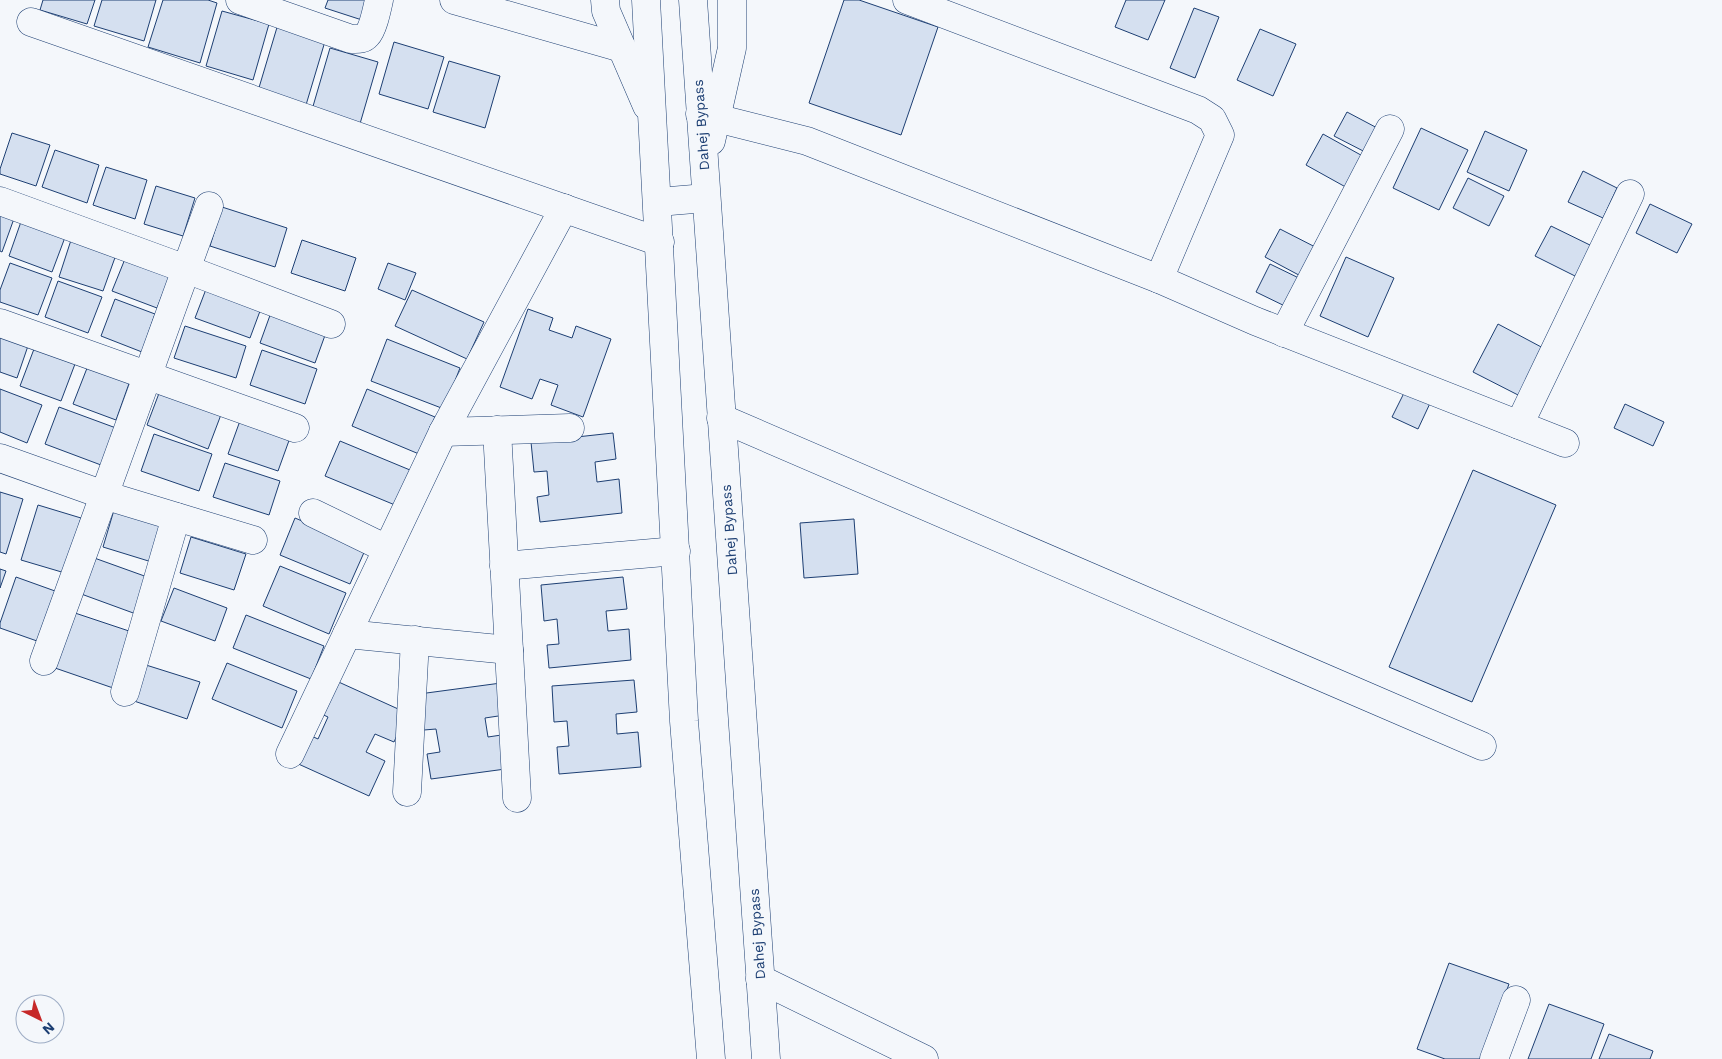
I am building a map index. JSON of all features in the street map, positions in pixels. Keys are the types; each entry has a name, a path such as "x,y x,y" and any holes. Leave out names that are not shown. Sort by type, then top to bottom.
{"main road":[{"path":"240,0 351,39 360,39 367,36 379,0"},
{"path":"454,0 622,48"},
{"path":"605,0 606,11 654,124"},
{"path":"646,0 684,721 711,1059"},
{"name":"Dahej Bypass","path":"693,0 708,116 705,185 766,1059"},
{"name":"Dahej Bypass","path":"708,116 732,48 732,0"},
{"path":"907,0 1198,110 1212,119 1220,135 1159,279"},
{"path":"31,22 660,242"},
{"path":"708,116 807,141 1159,279 1284,333 1565,443"},
{"path":"1284,333 1390,129"},
{"path":"658,202 705,185"},
{"path":"1519,425 1630,194"},
{"path":"0,201 331,324"},
{"path":"44,661 209,206"},
{"path":"290,754 443,432 564,208"},
{"path":"0,323 147,377 295,428"},
{"path":"721,418 1482,746"},
{"path":"443,432 570,428"},
{"path":"497,430 517,798"},
{"path":"0,458 104,495 253,540"},
{"path":"313,513 387,550"},
{"path":"125,692 176,517"},
{"path":"504,566 676,551"},
{"path":"347,634 509,650"},
{"path":"407,792 415,640"},
{"path":"760,979 924,1059"},
{"path":"1494,1059 1516,1000"}],"building":[{"path":"43,0 95,0 87,24 40,10"},
{"path":"102,0 156,0 144,41 94,26"},
{"path":"163,0 208,0 217,3 200,63 148,47"},
{"path":"328,0 372,0 365,21 325,8"},
{"path":"844,0 859,0 938,27 901,135 809,103"},
{"path":"1126,0 1165,0 1148,40 1115,27"},
{"path":"1194,8 1219,17 1195,78 1170,68"},
{"path":"222,11 269,24 253,80 206,66"},
{"path":"278,24 326,38 303,115 255,101"},
{"path":"1260,29 1296,44 1273,96 1237,80"},
{"path":"394,42 444,57 428,109 379,94"},
{"path":"330,48 378,62 357,134 309,120"},
{"path":"449,61 500,76 485,128 433,112"},
{"path":"1347,112 1381,130 1369,154 1334,136"},
{"path":"1421,128 1468,150 1439,210 1393,188"},
{"path":"1485,131 1527,150 1509,191 1467,172"},
{"path":"12,133 50,145 36,186 0,174"},
{"path":"1323,134 1368,159 1351,190 1306,165"},
{"path":"55,150 99,165 87,203 42,187"},
{"path":"106,167 147,180 135,219 93,205"},
{"path":"1583,171 1617,188 1603,218 1568,202"},
{"path":"1468,178 1504,196 1489,226 1453,208"},
{"path":"156,186 195,198 183,236 144,224"},
{"path":"1650,204 1692,224 1677,253 1636,233"},
{"path":"222,207 287,228 275,267 210,246"},
{"path":"0,208 16,213 2,252 0,251"},
{"path":"23,216 67,232 52,272 9,256"},
{"path":"1551,226 1594,247 1579,278 1535,256"},
{"path":"1280,229 1325,252 1310,281 1265,257"},
{"path":"72,237 117,252 103,291 59,277"},
{"path":"302,240 356,258 345,291 291,273"},
{"path":"127,254 172,271 157,308 112,291"},
{"path":"1346,257 1394,278 1368,337 1320,316"},
{"path":"10,263 52,278 38,315 0,302 0,290"},
{"path":"388,263 416,273 405,300 378,289"},
{"path":"1270,264 1305,281 1291,309 1256,292"},
{"path":"58,281 102,297 88,333 45,317"},
{"path":"208,284 263,303 250,338 195,318"},
{"path":"412,290 484,322 467,359 395,326"},
{"path":"115,299 155,314 142,352 101,336"},
{"path":"273,307 328,327 315,363 260,343"},
{"path":"528,309 553,318 549,330 572,338 576,326 611,339 583,417 551,405 558,385 540,379 532,399 500,387"},
{"path":"1498,324 1545,349 1520,396 1473,372"},
{"path":"185,326 246,346 236,378 174,358"},
{"path":"0,330 30,340 17,378 0,372"},
{"path":"387,339 460,368 444,409 371,381"},
{"path":"34,349 75,364 61,401 20,386"},
{"path":"262,350 317,369 305,404 250,385"},
{"path":"89,363 131,378 116,420 73,404"},
{"path":"1407,387 1432,399 1418,429 1392,417"},
{"path":"161,388 222,412 208,449 147,425"},
{"path":"0,389 42,405 27,443 0,432"},
{"path":"367,389 435,417 419,454 352,426"},
{"path":"1625,404 1664,422 1653,446 1614,428"},
{"path":"59,407 116,428 101,465 45,444"},
{"path":"241,418 291,435 278,471 228,454"},
{"path":"613,433 616,459 595,462 597,482 619,479 622,513 540,522 537,497 549,495 547,471 534,472 531,442"},
{"path":"154,434 212,454 199,491 141,471"},
{"path":"340,441 410,470 395,505 325,476"},
{"path":"225,463 280,481 269,515 213,497"},
{"path":"1473,470 1556,505 1472,702 1389,667"},
{"path":"0,492 23,499 6,554 0,552"},
{"path":"38,505 81,518 65,573 21,560"},
{"path":"114,510 167,527 155,563 103,547"},
{"path":"295,518 366,548 350,584 280,555"},
{"path":"854,519 858,574 804,578 800,523"},
{"path":"191,537 246,554 234,590 180,573"},
{"path":"86,555 150,578 136,614 73,591"},
{"path":"280,566 346,593 329,634 263,606"},
{"path":"0,569 6,571 0,588"},
{"path":"16,577 55,591 37,641 0,628"},
{"path":"623,577 627,609 606,611 608,631 629,629 631,660 549,668 547,645 559,644 557,619 544,621 541,585"},
{"path":"174,588 227,608 215,641 161,621"},
{"path":"75,613 135,633 116,689 55,668"},
{"path":"246,615 324,646 311,679 233,648"},
{"path":"227,663 297,691 282,728 212,699"},
{"path":"146,665 200,682 187,719 134,701"},
{"path":"332,679 407,713 394,742 375,734 366,752 385,761 369,796 294,762 307,734 318,739 328,717 317,712"},
{"path":"634,680 637,712 616,714 617,734 638,732 641,767 559,774 557,747 569,746 567,721 554,722 552,686"},
{"path":"501,683 505,715 485,718 488,737 508,734 513,768 431,779 427,754 440,752 436,729 424,730 419,694"},
{"path":"1449,963 1509,984 1482,1059 1445,1059 1417,1049"},
{"path":"1549,1004 1604,1024 1591,1059 1528,1059"},
{"path":"1609,1034 1653,1051 1650,1059 1599,1059"}]}
